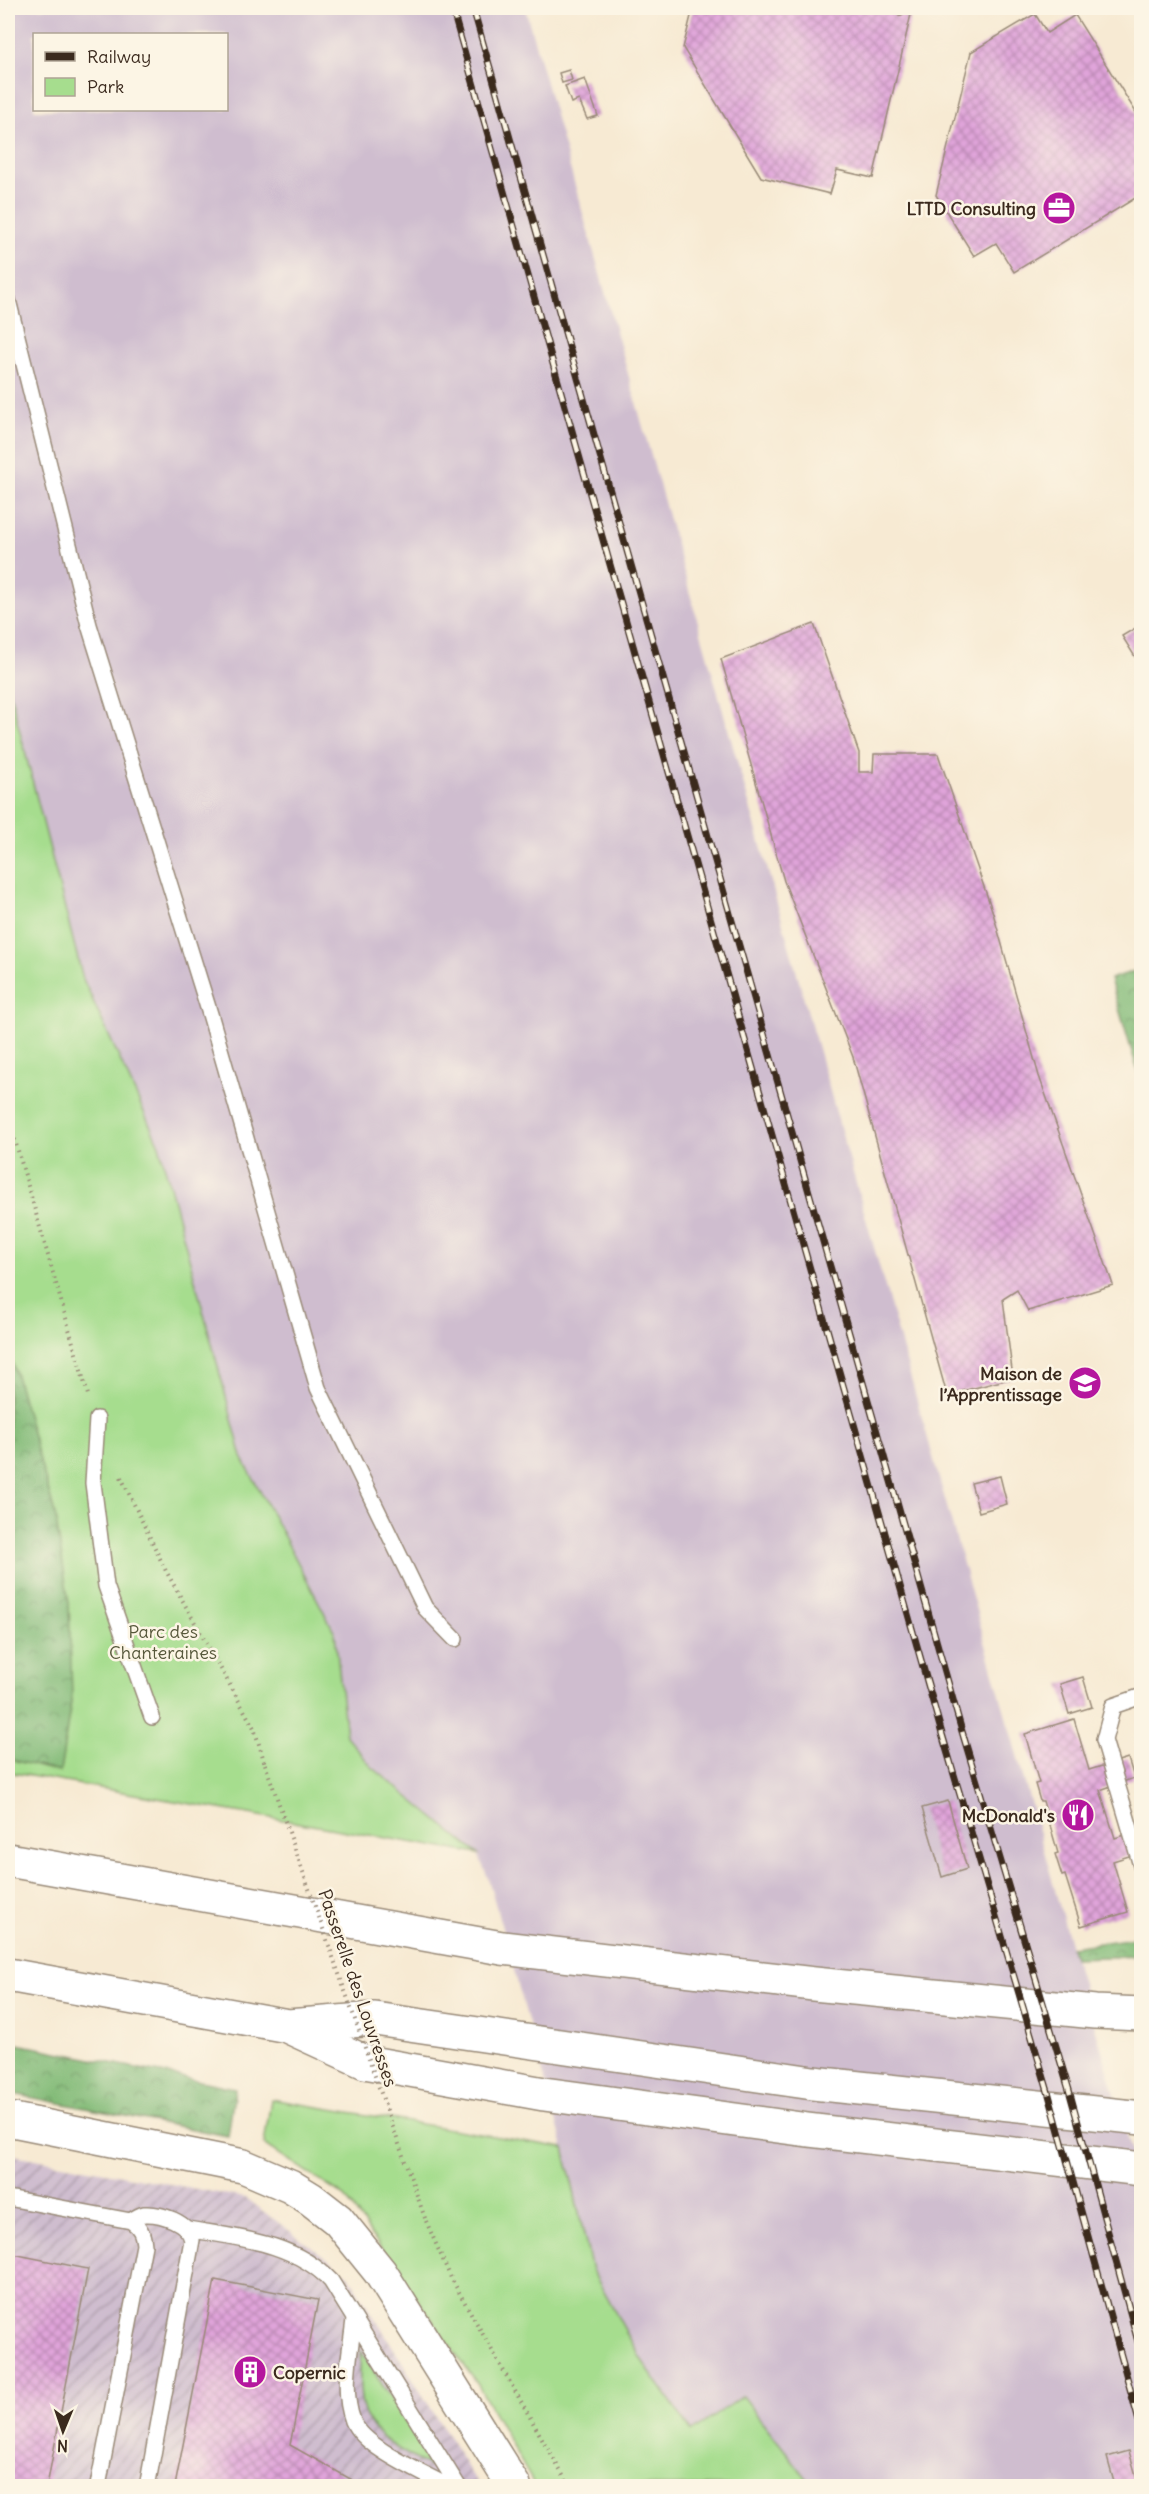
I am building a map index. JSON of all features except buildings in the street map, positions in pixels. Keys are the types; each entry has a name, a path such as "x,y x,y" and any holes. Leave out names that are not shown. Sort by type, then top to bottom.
{"highway":[{"path":"8,1860 502,1948 814,1984 1095,2012 1142,2014"},
{"path":"8,1975 288,2026 365,2062 544,2094 820,2132 1142,2169"},
{"path":"288,2026 375,2019 813,2084 1142,2118"},
{"path":"8,2120 243,2166 290,2186 311,2199 338,2220 380,2272 514,2487"}],"lane":[{"path":"8,300 89,624 210,1014 318,1388 425,1608 454,1639"},
{"path":"98,1419 93,1483 106,1586 152,1717"},
{"path":"1142,1696 1113,1706 1104,1740 1142,1869"},
{"path":"8,2198 131,2220 139,2226 144,2245 98,2487"},
{"path":"131,2220 142,2214 151,2215 182,2224 188,2229 264,2243 303,2259 321,2271 331,2281 458,2487"},
{"path":"148,2482 192,2240 188,2229"},
{"path":"354,2319 348,2380 348,2396 353,2422 373,2444 447,2487"}],"path":[{"path":"8,1116 85,1385 98,1419"},
{"name":"Passerelle des Louvresses","path":"118,1472 166,1571 254,1728 426,2221 451,2278 569,2487"}],"shaded area":[{"path":"8,8 525,8 1071,1947 1141,2181 1141,2486 813,2486 742,2397 692,2432 641,2359 592,2270 564,2148 488,1878 478,1854 372,1767 346,1736 335,1633 242,1457 159,1145 83,979 8,685"},
{"path":"8,2154 245,2198 347,2273 479,2486 8,2486"}],"green space":[{"name":"Parc des Chanteraines","path":"8,685 83,979 159,1145 242,1457 335,1633 346,1736 372,1767 478,1854 8,1772"},
{"path":"1142,969 1141,1082 1110,979"},
{"path":"8,1347 55,1514 69,1603 72,1696 60,1772 8,1759"},
{"path":"1141,1937 1141,1956 1074,1958 1071,1947"},
{"path":"8,2042 235,2088 228,2136 8,2093"},
{"path":"271,2099 564,2148 592,2270 641,2359 692,2432 742,2396 813,2486 535,2486 478,2385 345,2197 264,2144"},
{"path":"361,2351 433,2468 389,2443 369,2422 361,2398"}],"railway":[{"path":"452,8 942,1734 1049,2095 1142,2432"},
{"path":"473,8 961,1728 1069,2090 1142,2356"}],"place":[{"name":"LTTD Consulting","path":"1059,208"},
{"name":"Maison de l’Apprentissage","path":"1085,1383"},
{"name":"McDonald's","path":"1078,1815"},
{"name":"Copernic","path":"250,2372"}]}
